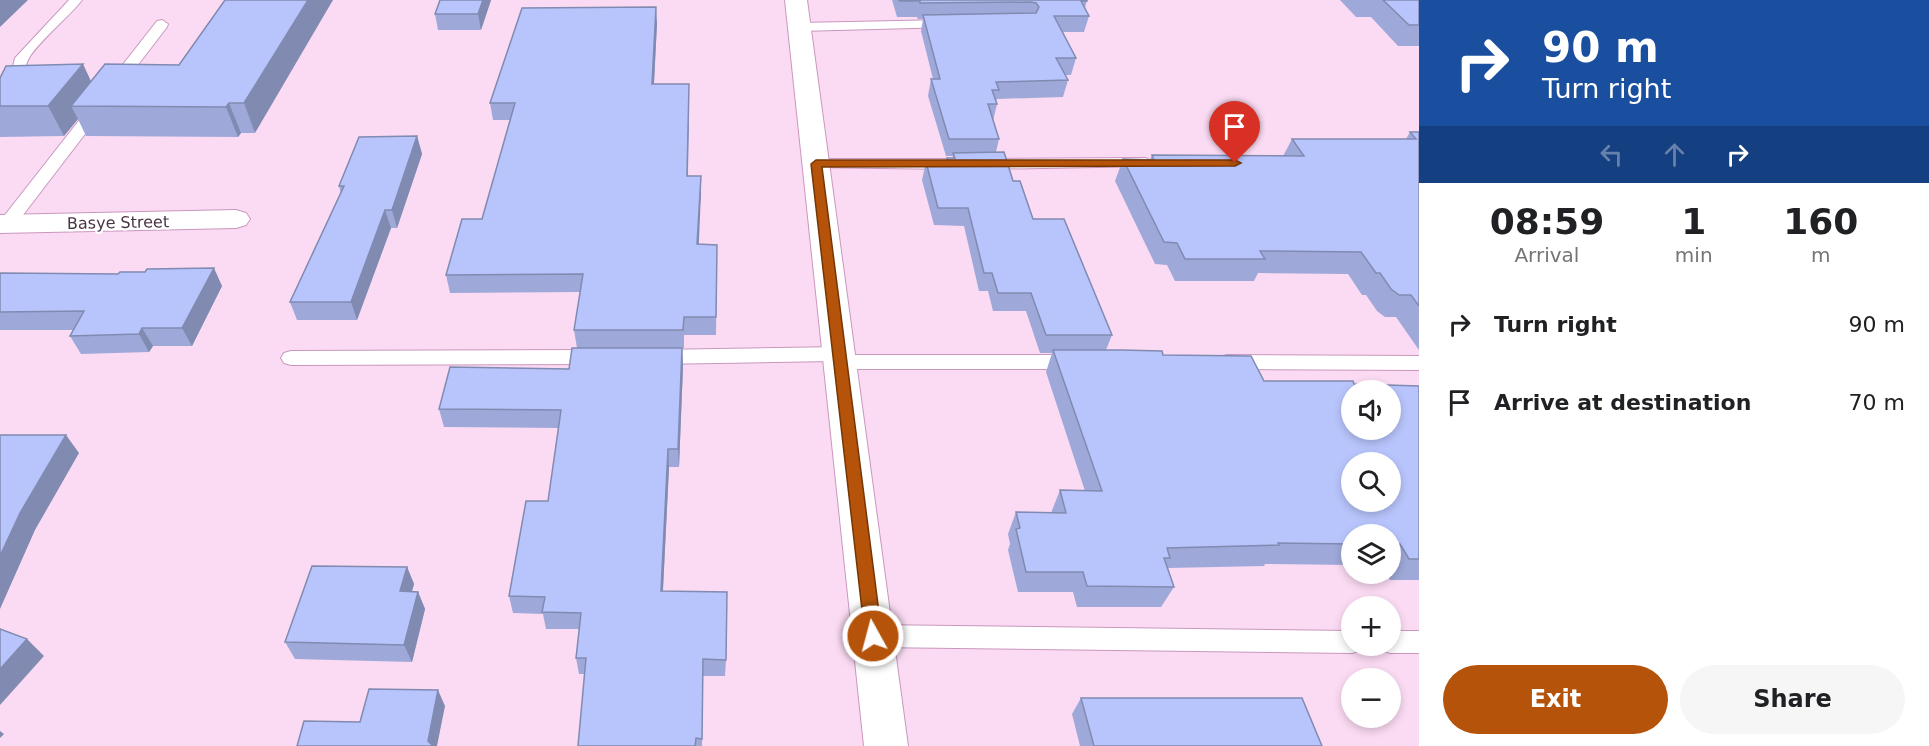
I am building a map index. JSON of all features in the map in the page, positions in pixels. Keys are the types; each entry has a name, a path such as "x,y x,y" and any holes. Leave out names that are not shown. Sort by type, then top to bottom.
{"street":[{"path":"798,13 886,746"},
{"name":"Basye Street","path":"3,224 237,219"}],"lane":[{"path":"0,113 13,98 22,58 76,0"},
{"path":"798,13 963,24"},
{"path":"3,224 162,24"},
{"path":"816,164 1164,163"},
{"path":"291,358 617,357"},
{"path":"641,357 1088,362"},
{"path":"1206,362 1419,363"},
{"path":"873,636 1341,642"},
{"path":"1401,642 1419,642"}],"building":[{"path":"225,0 308,0 244,103 229,103 226,107 71,106 105,64 179,65"},
{"path":"440,0 483,0 478,14 435,14"},
{"path":"899,0 1087,0 1081,1 1089,16 1054,16 1076,58 1056,58 1068,80 996,82 999,90 992,90 997,104 988,104 999,139 949,139 931,79 940,79 923,15 1036,13 1039,7 1036,3 1031,2 920,3 920,1"},
{"path":"1383,0 1419,0 1419,25 1409,25"},
{"path":"656,7 652,84 689,84 687,176 701,176 697,244 717,245 716,317 684,317 683,330 574,330 583,274 446,275 462,219 482,219 515,103 490,103 522,8"},
{"path":"83,64 48,106 0,106 0,78 6,66"},
{"path":"1410,132 1419,132 1419,306 1411,295 1399,295 1391,289 1361,252 1260,251 1265,259 1185,259 1177,243 1164,242 1123,159 1154,160 1152,155 1304,156 1292,139 1416,139"},
{"path":"417,136 392,210 385,210 351,302 290,302 344,186 339,186 359,137"},
{"path":"1004,152 1013,181 1020,181 1033,219 1064,219 1112,335 1046,335 1031,293 998,293 992,273 984,273 968,208 938,208 926,162 948,162 947,158 955,158 953,153"},
{"path":"214,268 182,328 142,328 139,334 70,336 84,311 0,312 0,273 118,274 120,272 145,272 147,269"},
{"path":"572,348 682,348 678,449 668,449 661,591 727,592 726,660 703,659 702,739 696,738 695,746 578,746 586,658 576,658 581,613 542,612 545,597 509,596 526,501 548,501 561,410 439,409 450,367 569,369"},
{"path":"1053,350 1162,351 1163,355 1251,356 1264,381 1341,381 1341,440 1401,440 1401,385 1419,386 1419,559 1409,559 1401,546 1401,524 1341,524 1341,544 1278,543 1279,545 1167,548 1170,558 1164,558 1174,587 1087,586 1083,572 1026,572 1016,529 1020,528 1016,512 1066,513 1060,490 1102,491"},
{"path":"0,435 66,435 20,513 0,556"},
{"path":"312,566 407,567 400,591 418,592 404,645 285,642"},
{"path":"0,629 27,639 0,669"},
{"path":"369,689 438,690 428,741 432,746 297,746 304,721 360,722"},
{"path":"1081,698 1302,698 1322,746 1094,746"}],"route":[{"path":"873,636 816,164 1235,163"}]}
